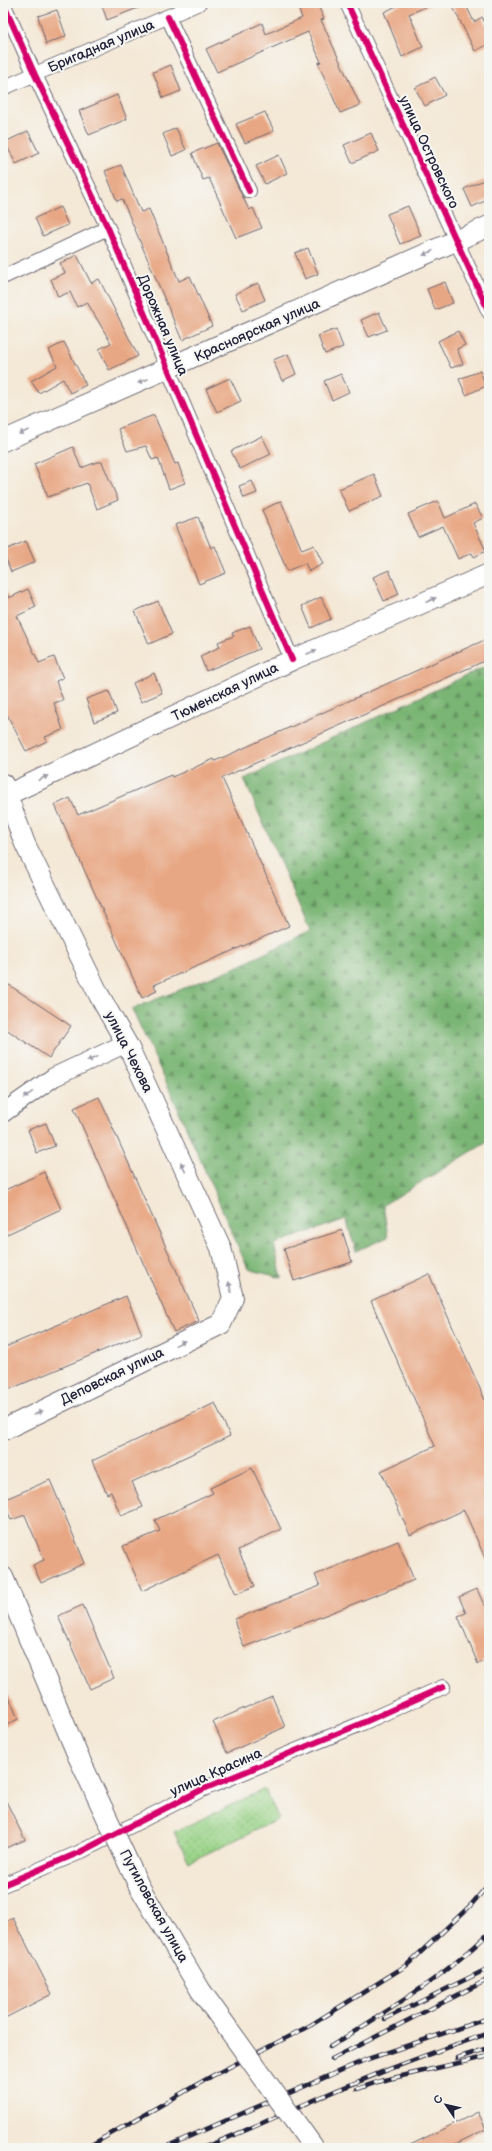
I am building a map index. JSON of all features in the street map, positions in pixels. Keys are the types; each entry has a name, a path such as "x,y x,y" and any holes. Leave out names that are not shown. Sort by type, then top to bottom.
{"main road":[{"name":"Красноярская улица","path":"3,441 169,369 489,226"},
{"name":"Тюменская улица","path":"5,790 292,660 489,574"},
{"name":"улица Чехова","path":"5,790 25,844 97,992 128,1046 221,1248 233,1298 221,1324"},
{"name":"Деповская улица","path":"3,1430 221,1324"},
{"name":"Путиловская улица","path":"3,1577 78,1756 139,1886 201,1991 314,2148"}],"street":[{"name":"Дорожная улица","path":"3,3 35,75 108,228 292,660"},
{"name":"Бригадная улица","path":"3,88 199,3"},
{"name":"улица Островского","path":"347,3 489,312"},
{"path":"168,17 249,191"},
{"path":"3,277 108,228"},
{"path":"3,1113 54,1077 118,1047 128,1046"},
{"name":"улица Красина","path":"3,1885 78,1853 201,1790 358,1725 443,1687"}],"green space":[{"path":"489,665 489,1141 383,1205 388,1237 356,1251 346,1219 274,1244 282,1278 248,1269 168,1086 132,1009 239,966 310,931 244,779"},
{"path":"265,1789 279,1819 189,1862 174,1832"}],"building":[{"path":"101,3 148,3 148,4 107,20"},
{"path":"296,3 317,3 324,19 321,20 360,105 340,113 318,63 321,62 308,32 217,72 206,49 262,23 266,34 302,18"},
{"path":"403,3 435,3 409,14 423,47 402,57 384,12"},
{"path":"451,3 465,3 474,22 482,17 489,30 489,44 475,51"},
{"path":"57,10 66,36 46,44 38,16"},
{"path":"171,65 181,91 163,98 153,72"},
{"path":"435,77 445,95 425,106 415,88"},
{"path":"117,95 127,119 89,135 79,111"},
{"path":"265,112 274,131 245,143 236,124"},
{"path":"176,128 186,150 172,156 163,134"},
{"path":"28,131 39,153 16,164 5,142"},
{"path":"371,133 379,151 352,163 344,145"},
{"path":"217,143 249,210 253,208 262,228 236,238 209,178 203,180 192,153"},
{"path":"279,155 287,173 265,184 256,166"},
{"path":"121,165 141,212 149,209 179,281 190,276 212,326 182,340 122,199 117,201 105,171"},
{"path":"484,180 489,191 489,199 472,207 464,189"},
{"path":"408,206 421,236 400,244 387,214"},
{"path":"60,207 68,225 43,236 35,218"},
{"path":"308,248 318,274 305,279 295,253"},
{"path":"77,255 91,283 99,279 138,356 109,370 99,349 111,343 87,302 77,307 70,292 58,297 51,279 65,273 60,263"},
{"path":"445,282 453,303 435,310 427,289"},
{"path":"258,283 265,300 243,310 235,294"},
{"path":"379,312 387,330 369,337 361,320"},
{"path":"336,329 343,347 325,354 318,336"},
{"path":"458,331 465,345 457,349 463,364 451,368 438,341"},
{"path":"64,342 86,385 70,393 63,379 39,393 31,381 57,366 49,350"},
{"path":"288,354 296,374 282,381 273,360"},
{"path":"480,371 486,386 466,395 459,379"},
{"path":"341,374 349,392 332,400 324,381"},
{"path":"230,378 241,401 217,412 206,389"},
{"path":"154,415 175,464 178,463 185,483 169,489 158,458 152,460 146,446 127,451 118,429"},
{"path":"262,436 271,454 240,469 231,451"},
{"path":"73,447 81,468 97,462 102,462 118,500 97,509 87,483 48,497 34,464"},
{"path":"374,474 383,496 349,511 339,489"},
{"path":"252,481 257,493 244,498 239,486"},
{"path":"281,501 302,550 314,545 323,564 309,571 305,563 287,571 262,510"},
{"path":"438,501 445,518 475,504 483,518 473,523 486,551 474,557 472,553 458,559 443,526 418,537 408,514"},
{"path":"198,517 211,548 215,546 226,573 199,584 175,525"},
{"path":"26,541 35,562 11,572 3,551"},
{"path":"389,570 399,594 384,601 373,577"},
{"path":"3,586 9,598 28,589 36,607 17,616 39,663 54,657 63,678 56,681 63,700 54,703 63,730 45,737 47,741 26,751 3,707"},
{"path":"321,597 331,619 311,628 302,606"},
{"path":"158,601 172,634 149,644 135,611"},
{"path":"250,626 259,649 206,671 200,656 220,647 218,642 234,636 232,633"},
{"path":"489,638 489,659 222,778 289,926 154,985 157,991 142,998 55,805 70,798 78,815 171,775 172,777 214,759 215,761"},
{"path":"154,673 162,693 141,702 133,683"},
{"path":"109,691 117,713 94,722 86,699"},
{"path":"3,981 71,1026 49,1058 3,1027"},
{"path":"99,1097 199,1321 174,1332 74,1108"},
{"path":"46,1123 55,1146 37,1153 28,1130"},
{"path":"44,1172 61,1209 3,1236 3,1191"},
{"path":"342,1230 352,1262 294,1281 284,1249"},
{"path":"429,1274 489,1409 489,1567 464,1510 410,1535 381,1471 435,1446 371,1301"},
{"path":"126,1296 142,1334 3,1392 3,1348"},
{"path":"215,1403 230,1436 132,1482 143,1507 121,1516 111,1492 107,1494 92,1461"},
{"path":"252,1468 281,1529 238,1550 255,1586 236,1594 218,1555 142,1591 123,1546 160,1531 155,1520 213,1493 210,1488"},
{"path":"50,1480 85,1563 41,1583 33,1565 44,1560 25,1515 11,1520 3,1500"},
{"path":"398,1541 414,1580 244,1647 235,1624 235,1619 320,1586 315,1575"},
{"path":"477,1589 484,1605 489,1603 489,1659 478,1664 458,1616 466,1613 459,1597"},
{"path":"83,1605 114,1678 90,1689 58,1616"},
{"path":"3,1683 18,1719 3,1727"},
{"path":"272,1696 285,1727 227,1753 213,1722"},
{"path":"3,1795 25,1840 3,1849"},
{"path":"13,1918 52,1994 3,2019 3,1923"},
{"path":"478,2112 486,2129 447,2148 404,2148"}],"railway":[{"path":"86,2148 212,2076 311,2025 407,1965 470,1906 489,1884"},
{"path":"330,2047 433,1980 471,1950 489,1933"},
{"path":"385,2019 489,1968"},
{"path":"332,2059 489,1979"},
{"path":"163,2148 365,2060 489,2018"},
{"path":"202,2148 313,2100 413,2060 489,2033"},
{"path":"457,2058 489,2048"},
{"path":"357,2089 380,2081 489,2056"}],"cycle path":[{"path":"3,3 35,75 108,228 292,660"},
{"path":"347,3 489,312"},
{"path":"168,17 249,191"},
{"path":"3,1885 78,1853 201,1790 358,1725 443,1687"}]}
